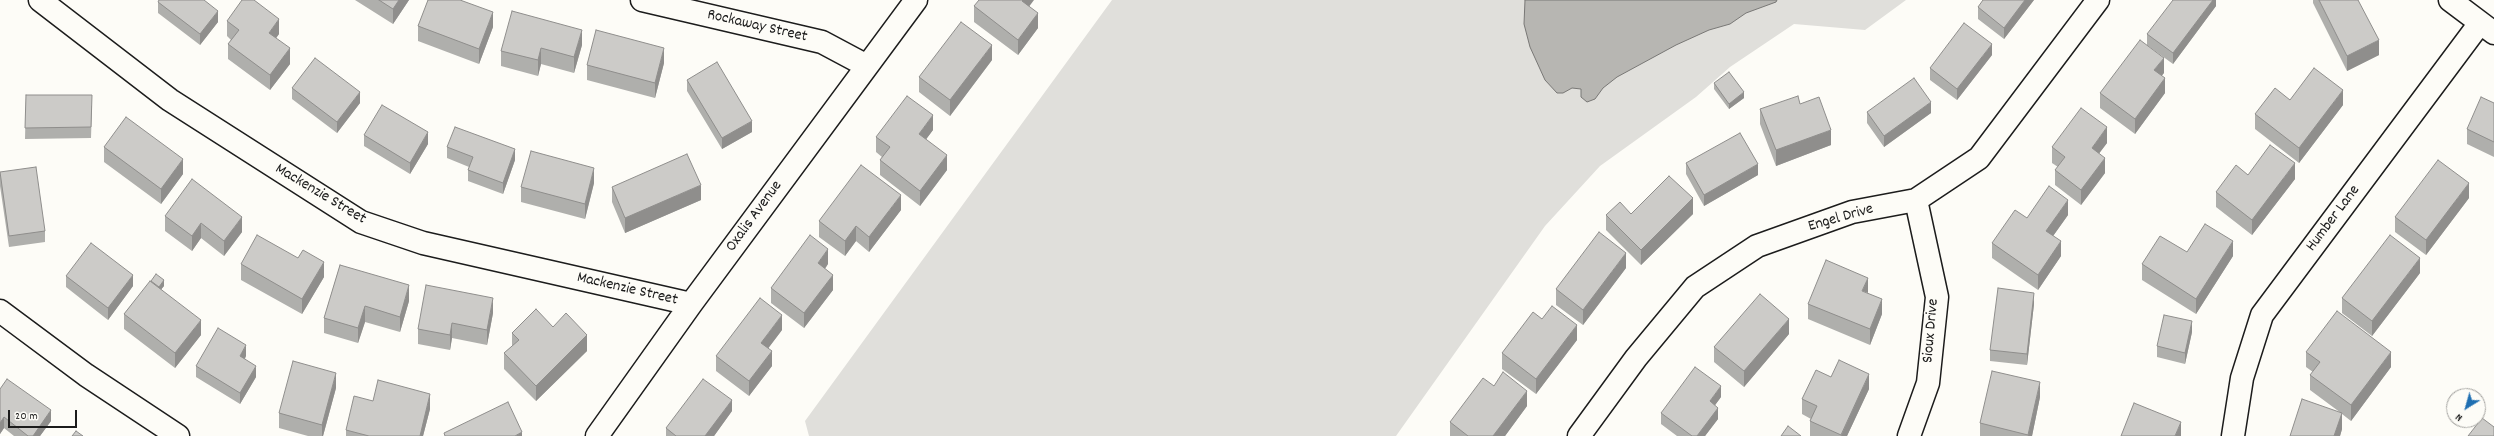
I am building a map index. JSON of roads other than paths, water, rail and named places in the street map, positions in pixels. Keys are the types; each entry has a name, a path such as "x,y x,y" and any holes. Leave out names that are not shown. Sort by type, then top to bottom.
{"street":[{"name":"Mackenzie Street","path":"40,0 170,100 361,222 422,243 691,304"},
{"name":"Rockaway Street","path":"642,0 822,42 867,66"},
{"name":"Oxalis Avenue","path":"597,436 691,304 916,0"},
{"name":"Engel Drive","path":"1579,436 1636,358 1695,286 1757,246 1852,212 1916,200 1979,158 2098,0"},
{"path":"2450,0 2487,28"},
{"name":"Humber Lane","path":"2233,436 2242,378 2262,315 2487,28"},
{"name":"Sioux Drive","path":"1909,436 1928,383 1937,297 1916,200"},
{"path":"0,311 86,375 178,436"}]}
